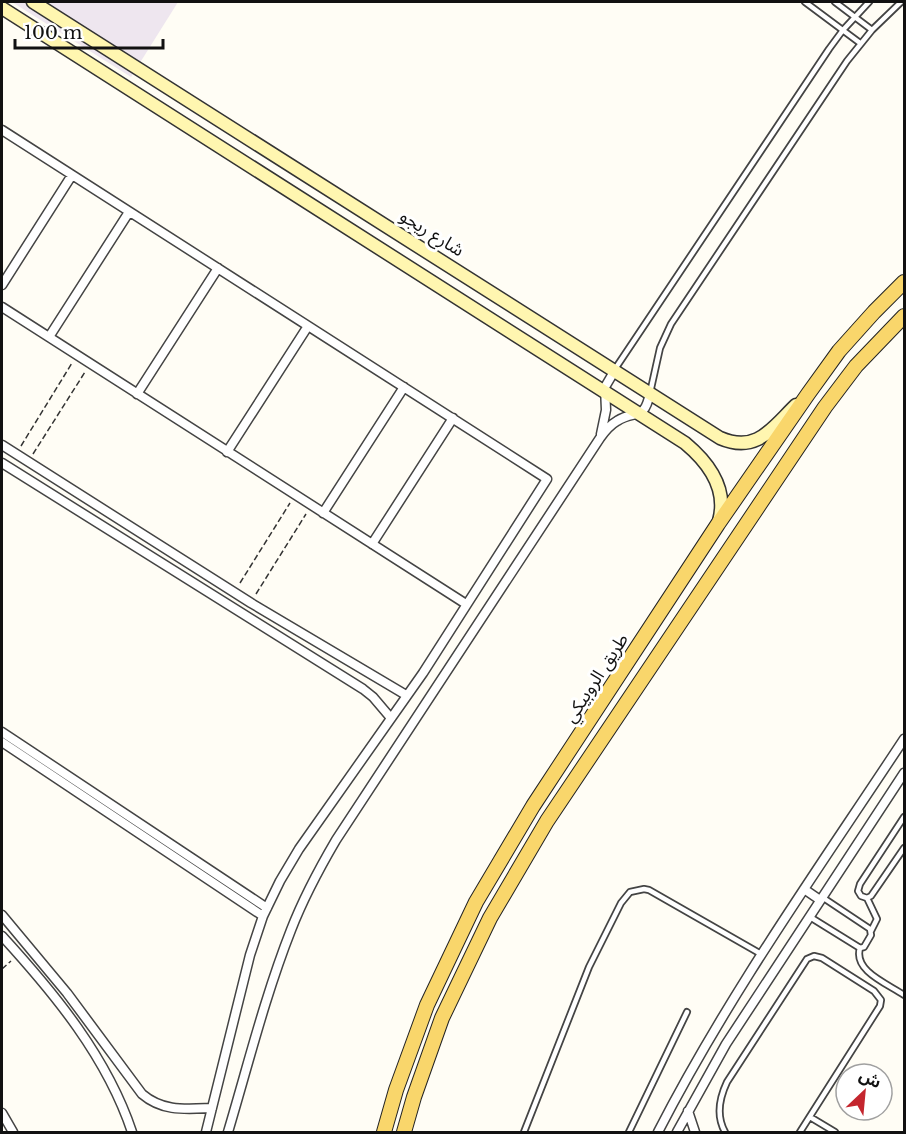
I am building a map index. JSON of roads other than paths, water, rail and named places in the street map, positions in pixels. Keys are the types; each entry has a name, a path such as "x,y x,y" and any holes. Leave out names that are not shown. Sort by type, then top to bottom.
{"main road":[{"name":"شارع ريجو","path":"33,2 720,438 739,444 757,440 808,394"},
{"path":"2,8 686,443 712,471 720,489 723,508 718,524"},
{"path":"154,105 166,86"},
{"name":"طريق الروبيكي","path":"384,1132 396,1090 427,1005 476,902 533,806 718,524 808,394 839,351 904,282"},
{"name":"طريق الروبيكي","path":"404,1132 442,1018 490,918 546,820 825,407 856,366 904,316"}],"street":[{"path":"2,130 547,479 406,695 298,849 265,912 250,955 206,1132"},
{"path":"2,285 72,175"},
{"path":"49,337 129,212"},
{"path":"137,394 218,268"},
{"path":"2,307 466,604"},
{"path":"228,452 308,326"},
{"path":"600,438 605,420 606,382 615,370"},
{"path":"323,513 404,387"},
{"path":"228,1132 257,1031 284,949 324,861 353,811 600,438 617,421 640,414 646,407 650,393"},
{"path":"372,544 453,418"},
{"path":"2,445 234,593 406,695"},
{"path":"2,463 363,689 390,717"},
{"path":"171,569 177,557"},
{"path":"2,732 127,820 265,912"},
{"path":"658,1132 711,1035 761,954 904,739"},
{"path":"2,742 127,820"},
{"path":"677,1132 726,1044 904,773"},
{"path":"804,889 821,898"},
{"path":"2,915 67,993 142,1094 153,1102 175,1110 212,1108"},
{"path":"2,936 92,1047 117,1094 132,1132"},
{"path":"688,1111 695,1132"},
{"path":"2,1113 13,1132"}],"lane":[{"path":"805,2 860,44"},
{"path":"835,2 872,30"},
{"path":"615,370 843,30 869,2"},
{"path":"650,393 660,348 671,324 860,44 902,2"},
{"path":"904,818 858,887 861,896 867,898 877,919 871,935 860,948 858,958 864,968 904,995"},
{"path":"867,898 873,893 904,848"},
{"path":"524,1132 589,967 621,903 630,892 649,890 761,954"},
{"path":"821,898 871,931"},
{"path":"809,916 860,948"},
{"path":"725,1132 719,1104 727,1082 807,959 814,956 822,958 874,992 880,1000 878,1011 800,1132"},
{"path":"629,1132 687,1012"},
{"path":"810,1117 835,1132"}]}
